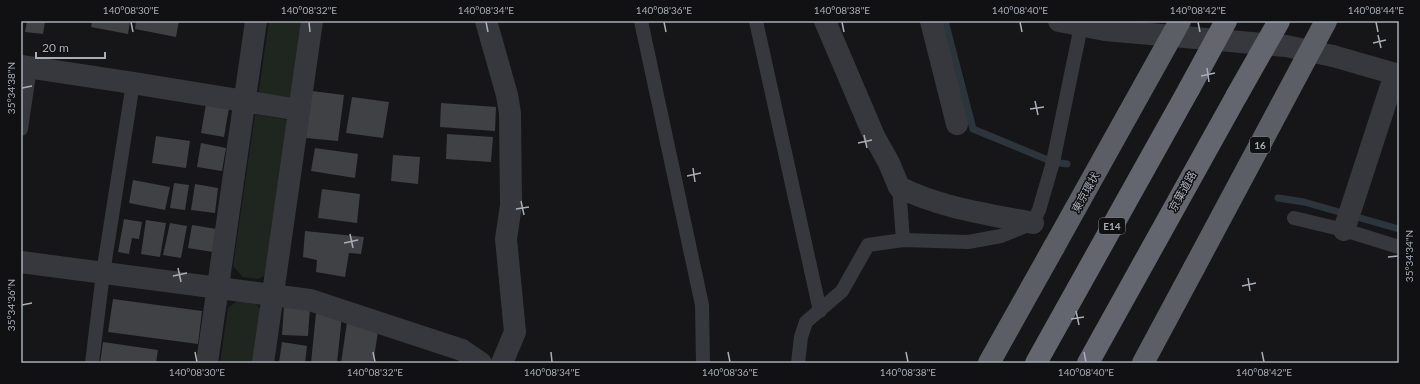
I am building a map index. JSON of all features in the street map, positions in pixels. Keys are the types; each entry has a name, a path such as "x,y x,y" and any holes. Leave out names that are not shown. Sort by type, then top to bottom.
{"highway":[{"name":"東京環状","path":"989,363 1180,21"},
{"name":"E14","path":"1036,363 1226,21"},
{"name":"京葉道路","path":"1088,363 1279,21"},
{"name":"16","path":"1143,363 1326,21"}],"street":[{"path":"207,363 243,101 256,21"},
{"path":"263,363 312,21"},
{"path":"486,21 507,95 510,113 512,205 506,239 515,332 502,363"},
{"path":"825,21 874,136 899,187 920,197 946,206 1033,223"},
{"path":"931,21 957,124"},
{"path":"1059,21 1081,26 1286,46 1333,56 1397,75 1344,230"},
{"path":"25,67 299,110"},
{"path":"21,262 310,300 455,347 481,363"}],"lane":[{"path":"641,21 702,305 703,363"},
{"path":"756,21 820,311"},
{"path":"798,363 801,337 806,322 842,290 868,244 903,240 968,242 1001,236 1033,223 1039,210 1052,162 1081,26"},
{"path":"21,129 25,67"},
{"path":"92,363 103,273 133,83"},
{"path":"899,187 903,240"},
{"path":"1294,218 1344,230 1399,247"}],"shaded area":[{"path":"269,21 303,21 291,101 258,96"},
{"path":"255,114 288,120 269,273 258,279 243,277 233,266"},
{"path":"241,298 255,302 262,312 255,363 220,363 228,308"}],"building":[{"path":"27,21 45,21 43,34 25,32"},
{"path":"92,21 130,21 128,34 91,27"},
{"path":"136,21 179,21 176,37 135,29"},
{"path":"312,91 344,95 338,141 306,138"},
{"path":"352,97 389,102 383,138 346,133"},
{"path":"441,103 496,107 495,131 440,127"},
{"path":"206,104 229,108 224,137 201,133"},
{"path":"447,134 493,137 491,162 446,159"},
{"path":"156,136 190,141 186,168 152,163"},
{"path":"201,143 226,148 222,171 197,167"},
{"path":"315,148 358,154 355,178 311,171"},
{"path":"393,155 420,157 418,184 391,181"},
{"path":"133,180 170,187 165,210 129,203"},
{"path":"174,183 189,185 185,210 170,208"},
{"path":"195,184 218,188 215,213 191,210"},
{"path":"322,189 360,194 357,223 318,218"},
{"path":"124,219 142,222 139,239 132,238 129,254 118,252"},
{"path":"146,220 166,223 160,257 141,254"},
{"path":"170,223 187,226 181,258 163,255"},
{"path":"192,225 217,229 213,252 188,248"},
{"path":"305,231 364,237 361,254 349,253 345,277 316,272 317,260 303,257"},
{"path":"113,299 202,311 198,344 108,332"},
{"path":"284,306 310,307 308,336 282,335"},
{"path":"316,313 342,316 337,363 311,363"},
{"path":"347,322 379,326 373,363 341,363"},
{"path":"103,342 158,350 156,363 100,363"},
{"path":"282,342 307,346 305,363 279,362"}],"waterway":[{"path":"945,21 973,129 1053,162 1067,164"},
{"path":"1278,198 1304,202 1399,229"}]}
